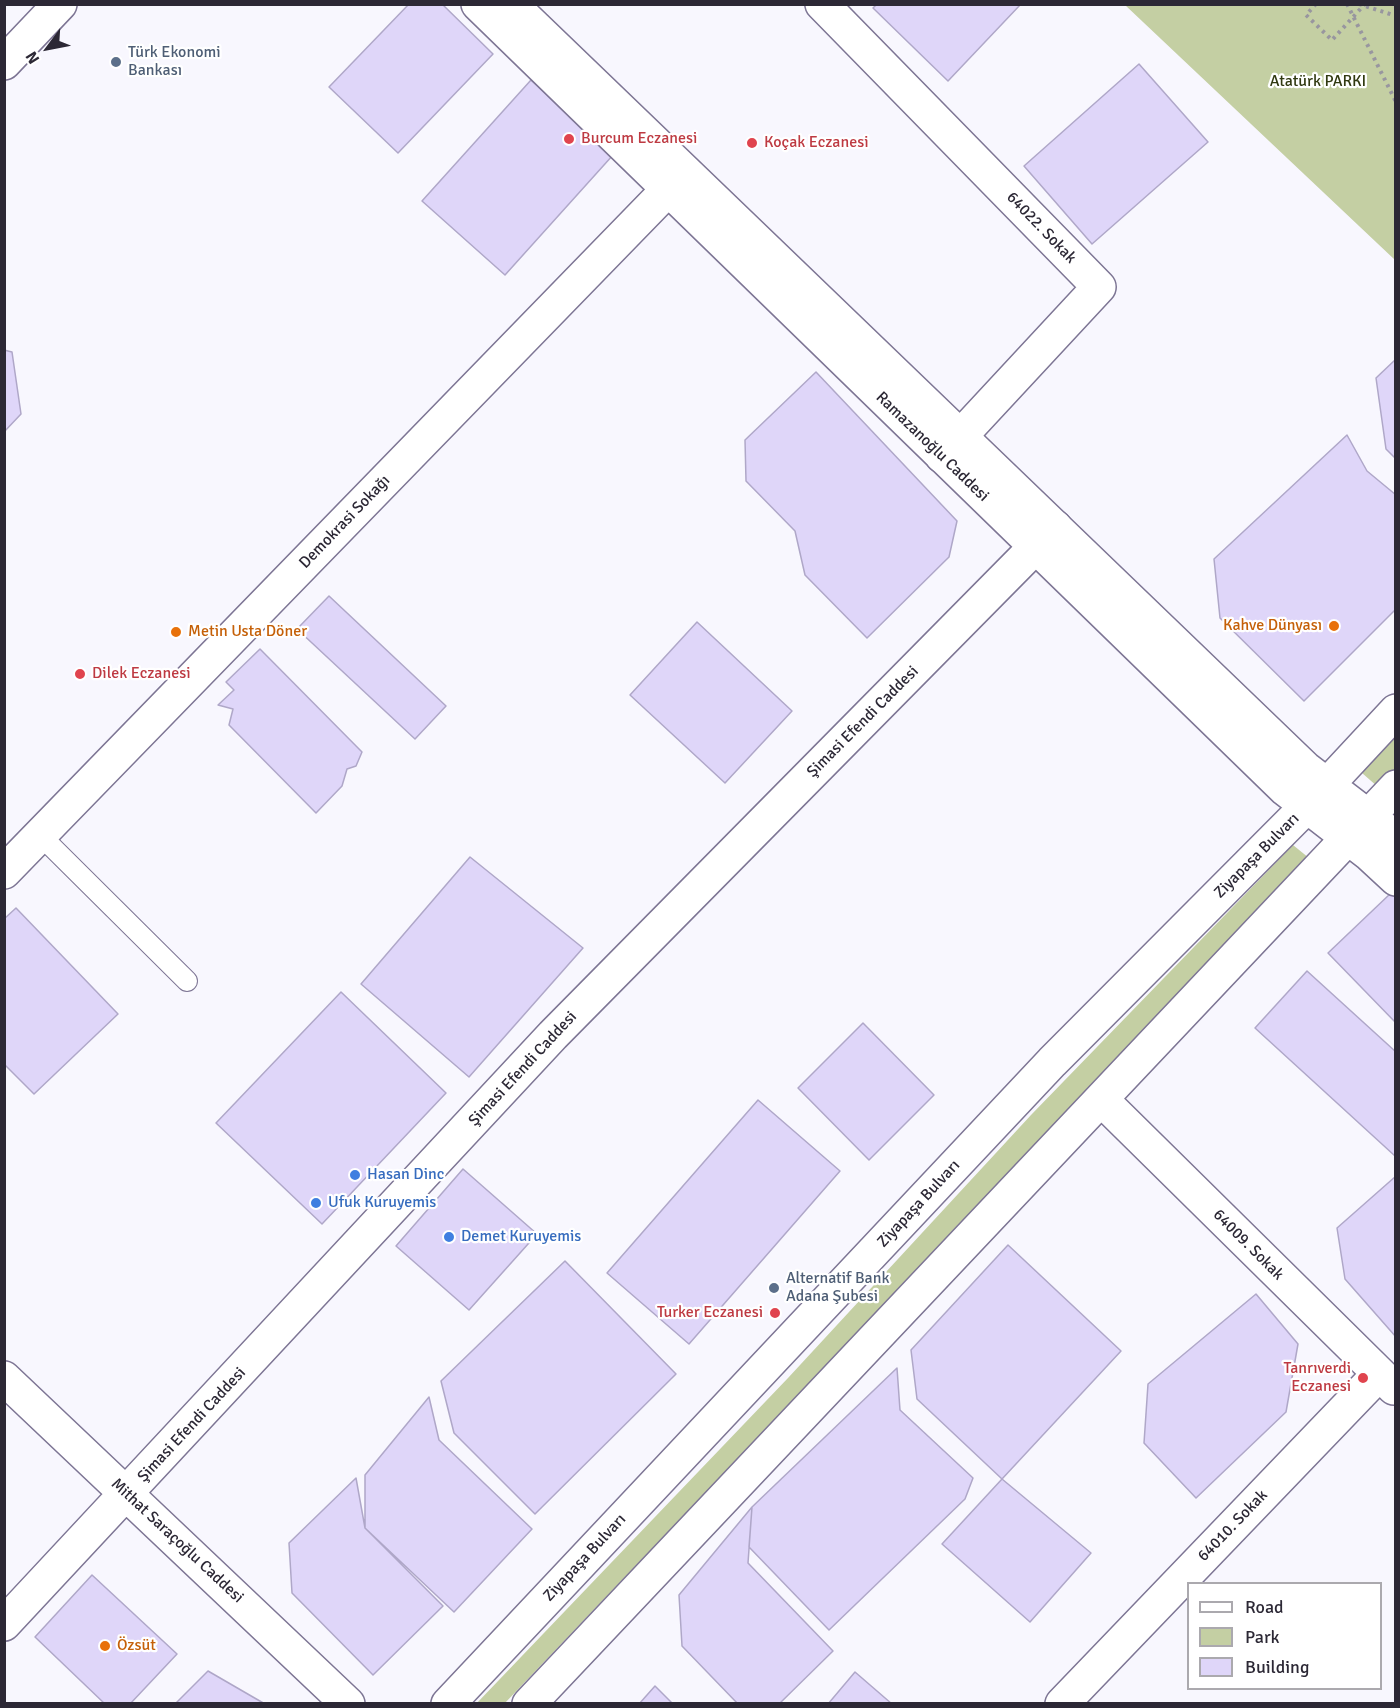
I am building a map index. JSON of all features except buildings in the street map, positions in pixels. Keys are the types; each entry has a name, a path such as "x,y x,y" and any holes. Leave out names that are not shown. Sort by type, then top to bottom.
{"street":[{"path":"4,63 60,4"},
{"name":"Ramazanoğlu Caddesi","path":"478,4 676,181 1045,537 1305,768 1317,795 1357,826 1395,879"},
{"name":"Ramazanoğlu Caddesi","path":"511,4 676,181"},
{"name":"64022. Sokak","path":"822,4 1099,287 951,446"},
{"name":"Demokrasi Sokağı","path":"4,872 676,181"},
{"name":"Şimasi Efendi Caddesi","path":"4,1624 128,1494 553,1035 1045,537"},
{"name":"Ziyapaşa Bulvarı","path":"448,1704 1052,1062 1317,795 1395,711"},
{"path":"529,1704 1395,787"},
{"name":"Ramazanoğlu Caddesi","path":"1357,826 1395,838"},
{"name":"64009. Sokak","path":"1101,1100 1387,1382"},
{"name":"Mithat Saraçoğlu Caddesi","path":"4,1378 348,1704"},
{"name":"64010. Sokak","path":"1062,1704 1387,1382"}],"lane":[{"path":"40,835 186,981"}],"path":[{"path":"1316,4 1306,15 1332,40 1362,5 1395,16"},
{"path":"1347,4 1395,102"}],"green space":[{"name":"Atatürk PARKI","path":"1125,5 1395,5 1395,260"},
{"path":"1395,738 1395,769 1378,787 1362,773"},
{"path":"1293,845 1309,858 505,1703 476,1704 788,1378 1031,1115"}],"place":[{"name":"Türk Ekonomi Bankası","path":"116,62"},
{"name":"Burcum Eczanesi","path":"569,139"},
{"name":"Koçak Eczanesi","path":"752,143"},
{"name":"Kahve Dünyası","path":"1334,626"},
{"name":"Metin Usta Döner","path":"176,632"},
{"name":"Dilek Eczanesi","path":"80,674"},
{"name":"Hasan Dinc","path":"355,1175"},
{"name":"Ufuk Kuruyemis","path":"316,1203"},
{"name":"Demet Kuruyemis","path":"449,1237"},
{"name":"Alternatif Bank Adana Şubesi","path":"774,1288"},
{"name":"Turker Eczanesi","path":"775,1313"},
{"name":"Tanrıverdi Eczanesi","path":"1363,1378"},
{"name":"Özsüt","path":"105,1646"}]}
